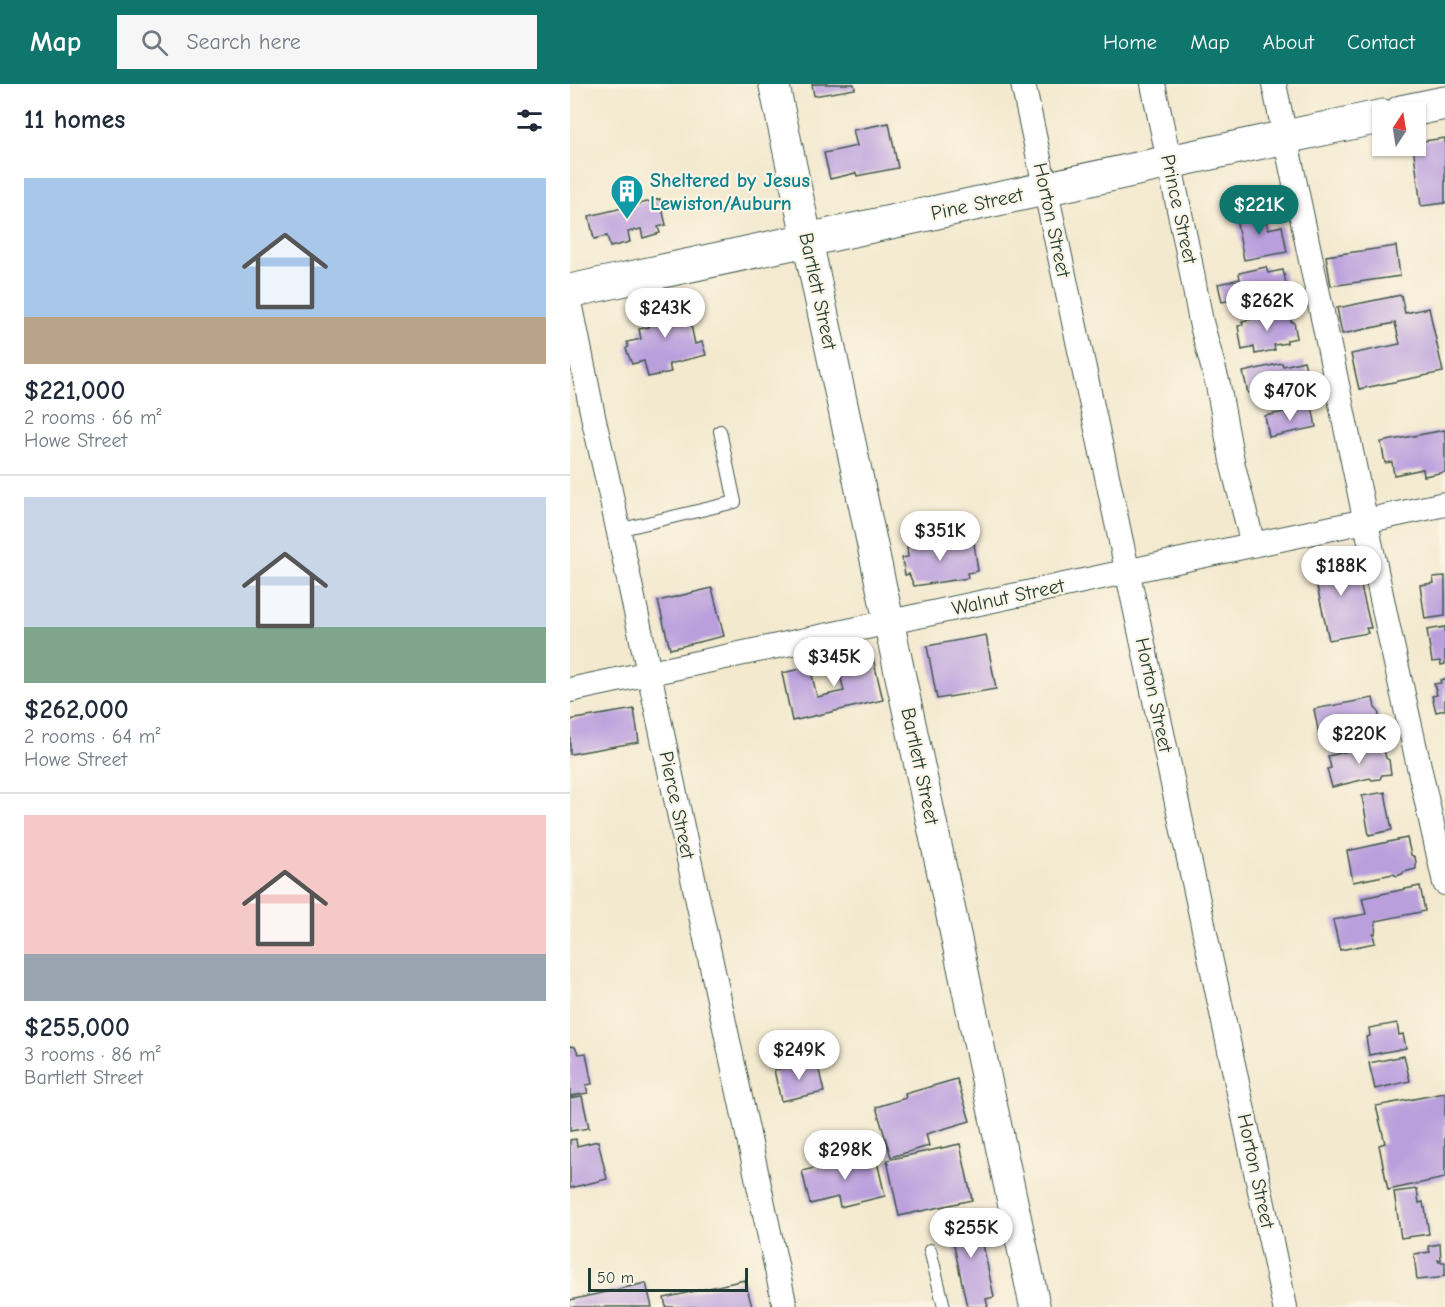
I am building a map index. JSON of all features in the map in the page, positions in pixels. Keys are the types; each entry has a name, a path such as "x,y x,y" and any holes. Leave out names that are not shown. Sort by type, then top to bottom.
{"main road":[{"path":"1426,107 1445,103"},
{"name":"Pine Street","path":"570,291 1372,118"}],"street":[{"name":"Bartlett Street","path":"774,84 1035,1307"},
{"name":"Horton Street","path":"1023,84 1285,1307"},
{"name":"Prince Street","path":"1154,84 1190,257 1201,322 1218,385 1233,466 1253,545"},
{"path":"1274,84 1445,883"},
{"name":"Pierce Street","path":"570,302 785,1307"},
{"name":"Walnut Street","path":"570,690 1445,504"}],"lane":[{"path":"618,530 735,502 720,431"},
{"path":"930,1250 944,1307"}],"building":[{"path":"812,84 854,84 855,89 814,96"},
{"path":"889,123 898,168 830,179 824,153 857,146 853,130"},
{"path":"1445,138 1445,203 1421,206 1414,156 1426,156 1426,141"},
{"name":"Sheltered by Jesus Lewiston/Auburn","path":"660,199 666,225 658,227 660,233 643,238 641,229 628,232 630,242 610,247 607,236 594,239 589,216"},
{"path":"1256,209 1257,216 1265,215 1268,229 1282,226 1287,252 1244,260 1235,213"},
{"path":"1396,246 1400,276 1331,286 1326,256"},
{"path":"1266,267 1268,273 1283,270 1287,288 1272,292 1273,296 1244,303 1243,298 1222,302 1218,284 1240,279 1239,273"},
{"path":"1401,295 1405,313 1429,308 1443,372 1359,389 1351,354 1400,344 1395,323 1342,334 1337,308"},
{"path":"685,298 695,344 702,342 706,355 669,364 671,372 648,377 644,361 632,364 626,349 627,342 641,339 639,329 649,327 644,308"},
{"path":"1289,312 1291,322 1294,322 1297,338 1287,340 1287,343 1274,345 1275,350 1255,354 1254,347 1242,350 1238,326 1243,325 1242,321"},
{"path":"1304,361 1309,390 1294,394 1291,383 1248,393 1243,372 1282,363 1283,366"},
{"path":"1312,406 1316,427 1269,437 1265,416"},
{"path":"1445,430 1445,472 1424,476 1423,469 1394,475 1392,462 1385,463 1381,442"},
{"path":"960,538 961,545 974,543 978,571 967,573 968,578 914,586 909,574 905,575 902,558 908,557 907,547"},
{"path":"1334,556 1334,558 1338,556 1339,561 1354,558 1371,628 1366,628 1368,633 1329,640 1311,560"},
{"path":"1445,576 1445,616 1425,619 1420,585 1434,583 1433,577"},
{"path":"712,588 724,636 670,649 658,601"},
{"path":"1445,627 1445,664 1441,665 1440,661 1432,662 1427,630"},
{"path":"986,635 996,689 937,699 927,646"},
{"path":"871,650 883,700 792,721 782,673 810,667 817,697 844,691 836,658"},
{"path":"1445,679 1445,710 1436,712 1432,696 1437,695 1434,684 1441,683 1440,680"},
{"path":"1373,698 1379,715 1379,724 1361,730 1319,735 1314,709"},
{"path":"634,709 639,742 570,754 570,720"},
{"path":"1382,743 1386,758 1389,760 1391,774 1382,775 1380,779 1370,778 1332,787 1327,769 1331,768 1328,756"},
{"path":"1385,792 1392,830 1369,835 1362,796"},
{"path":"1407,838 1411,855 1415,857 1416,869 1397,876 1393,874 1353,882 1347,851"},
{"path":"1420,886 1425,911 1376,921 1375,934 1373,934 1375,943 1340,950 1333,920 1366,914 1362,898"},
{"path":"1397,1023 1399,1035 1403,1034 1406,1048 1369,1055 1366,1037 1370,1036 1369,1028"},
{"path":"570,1046 575,1047 579,1054 586,1053 592,1084 586,1085 588,1093 570,1096"},
{"path":"1404,1056 1410,1081 1375,1089 1369,1063"},
{"path":"817,1062 824,1092 781,1101 774,1070"},
{"path":"957,1079 970,1121 926,1134 929,1146 891,1157 876,1107 906,1098 905,1094"},
{"path":"1445,1093 1445,1178 1388,1190 1379,1145 1385,1143 1376,1106"},
{"path":"582,1096 589,1128 570,1131 570,1098"},
{"path":"576,1139 577,1146 598,1141 607,1179 570,1188 570,1140"},
{"path":"960,1144 972,1200 899,1216 887,1160"},
{"path":"875,1153 885,1196 840,1207 838,1197 810,1204 802,1171"},
{"path":"1417,1189 1419,1203 1423,1202 1425,1208 1429,1234 1401,1238 1394,1192"},
{"path":"976,1211 994,1297 986,1299 988,1307 967,1307 948,1217"},
{"path":"1440,1244 1441,1260 1438,1260 1445,1262 1445,1275 1417,1280 1414,1254 1430,1252 1428,1246"},
{"path":"745,1280 752,1307 666,1307 664,1298"},
{"path":"646,1283 652,1307 570,1307 570,1300"}],"place":[{"name":"Sheltered by Jesus Lewiston/Auburn","path":"627,220"}]}
